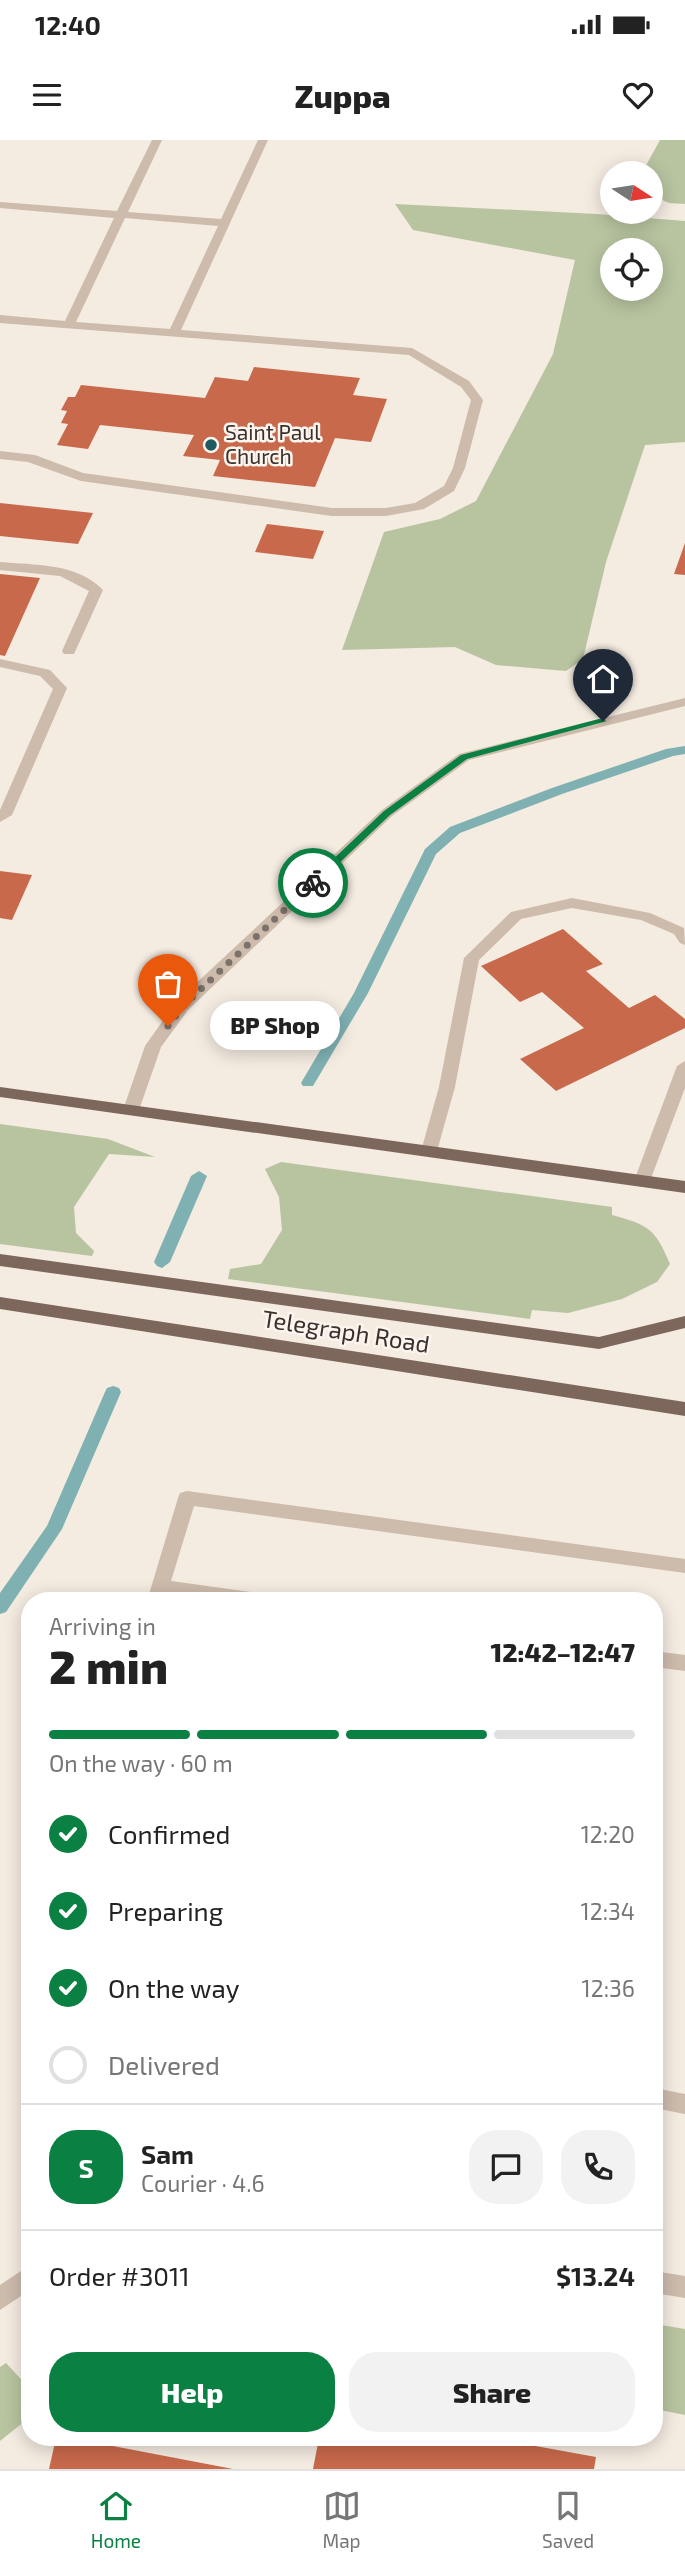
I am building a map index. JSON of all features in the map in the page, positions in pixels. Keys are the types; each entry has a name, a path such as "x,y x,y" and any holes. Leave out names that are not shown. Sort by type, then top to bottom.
{"main road":[{"path":"0,1092 685,1187"},
{"path":"0,1260 599,1343 685,1321"},
{"name":"Telegraph Road","path":"0,1303 685,1409"}],"street":[{"path":"69,324 157,140"},
{"path":"174,333 263,140"},
{"path":"0,205 225,223"},
{"path":"0,319 412,352 465,384 477,400 459,468 449,488 419,506 386,512 332,512 81,477 30,458 0,455"},
{"path":"0,566 61,572 84,579 96,590 69,651"},
{"path":"0,663 45,673 60,688 5,815 0,818"},
{"path":"131,1110 153,1046 183,1006 387,813 464,757 685,702"},
{"path":"429,1151 447,1087 472,958 516,915 572,903 645,916 679,931 685,940"},
{"path":"642,1181 685,1066"},
{"path":"159,1592 187,1498 685,1566"},
{"path":"663,1659 685,1663"},
{"path":"663,2100 685,2104"},
{"path":"0,2299 21,2283"},
{"path":"663,2283 685,2287"}],"green space":[{"path":"660,140 685,140 685,204 663,200 663,161 648,161"},
{"path":"395,204 600,214 600,224 663,224 663,219 685,221 685,442 645,445 606,562 583,659 566,671 496,665 455,647 342,650 384,532 440,519 476,501 553,354 575,260 413,230"},
{"path":"0,1124 108,1139 155,1157 109,1154 74,1207 76,1233 94,1251 92,1256 0,1244"},
{"path":"281,1162 612,1207 612,1215 642,1225 655,1235 670,1264 657,1282 622,1299 568,1313 532,1310 530,1319 228,1279 230,1269 261,1264 282,1230 279,1197 265,1169"},
{"path":"663,2325 685,2329 685,2415 663,2411"},
{"path":"6,2363 21,2379 21,2424 0,2441 0,2367"}],"building":[{"path":"254,367 360,378 353,395 387,399 371,442 335,438 315,487 213,476 220,460 183,456 194,435 100,425 88,449 57,445 68,424 61,423 67,411 61,410 68,397 75,397 81,385 205,398 215,377 248,381"},
{"path":"0,503 93,513 78,544 0,536"},
{"path":"267,524 324,531 313,559 255,552"},
{"path":"685,543 685,575 674,574"},
{"path":"0,574 40,578 5,656 0,655"},
{"path":"0,871 32,875 12,920 0,918"},
{"path":"563,929 603,964 586,971 629,1008 655,995 685,1019 685,1028 556,1091 520,1059 584,1028 542,992 520,1002 481,966"},
{"path":"54,2446 113,2446 233,2469 49,2469"},
{"path":"317,2446 536,2446 596,2457 594,2469 313,2469"}],"waterway":[{"path":"308,1083 361,993 430,852 455,830 557,791 671,752 685,750"},
{"path":"162,1262 199,1176"},
{"path":"0,1607 54,1529 113,1392"}],"way so far":[{"path":"168,1026 183,1006 313,883"}],"place":[{"name":"Saint Paul Church","path":"211,445"},
{"name":"BP Shop","path":"168,1026"}],"route":[{"path":"313,883 387,813 464,757 603,721"}]}
